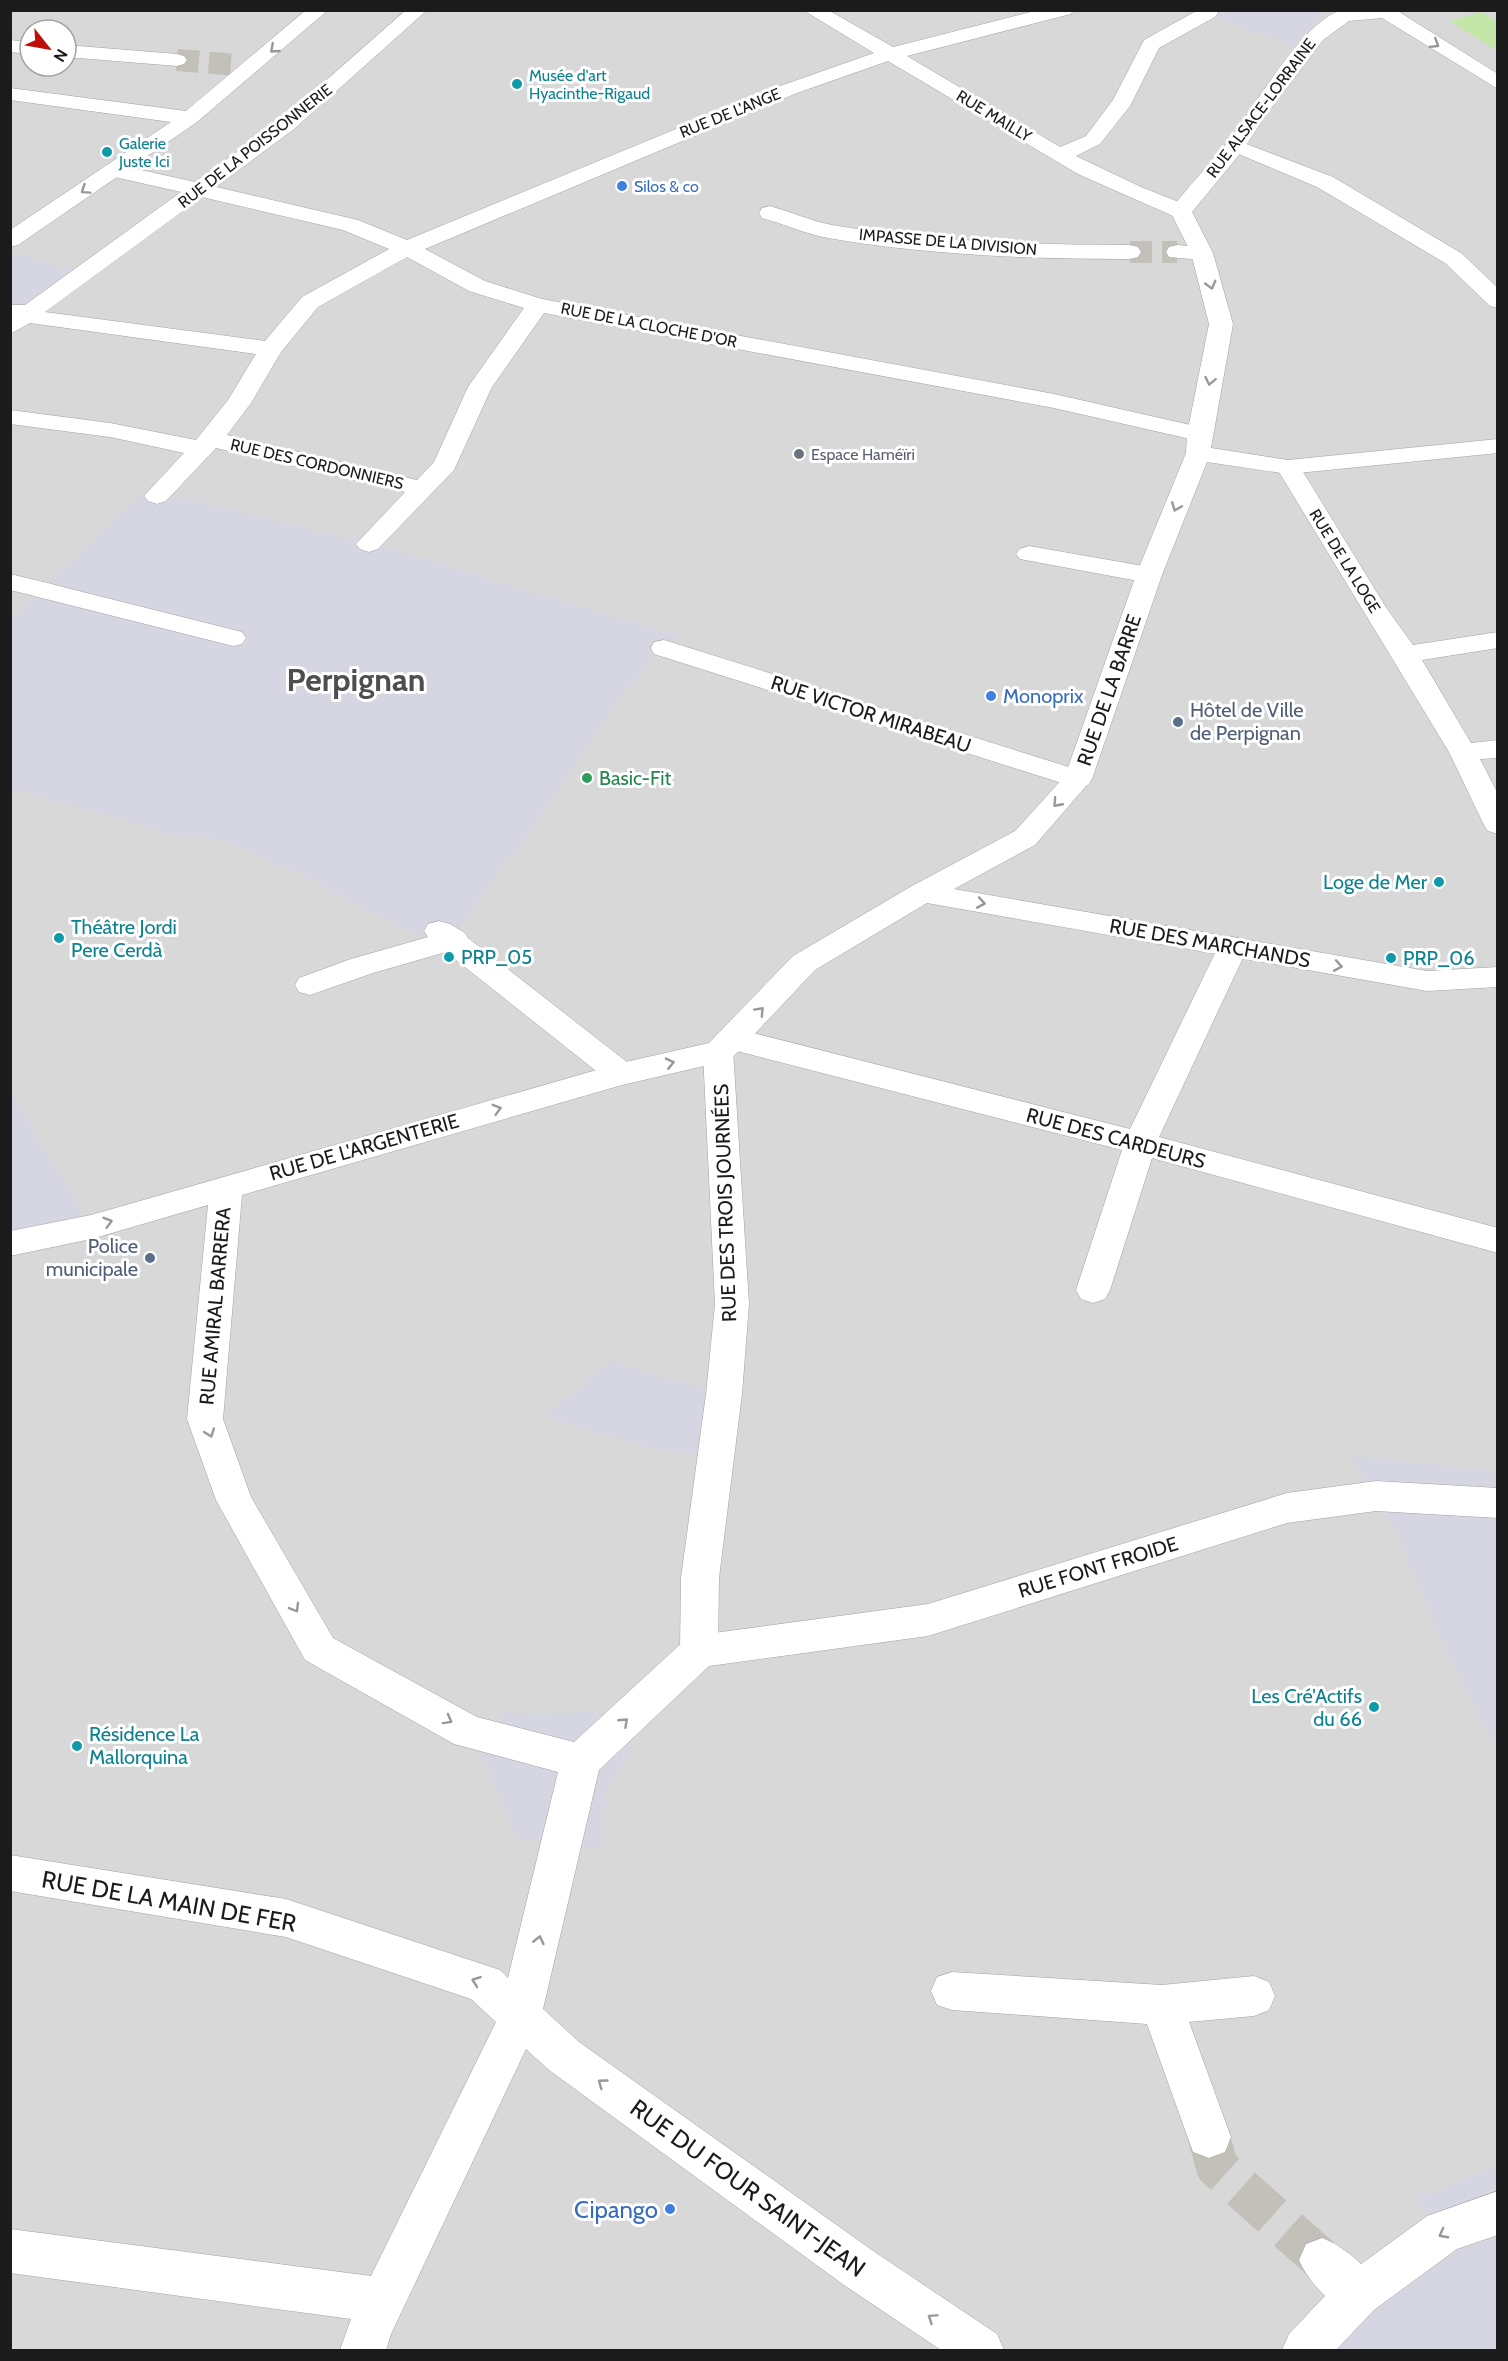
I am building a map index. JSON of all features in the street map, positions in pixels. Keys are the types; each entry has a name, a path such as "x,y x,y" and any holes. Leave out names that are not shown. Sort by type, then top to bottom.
{"street":[{"name":"RUE DE LA POISSONNERIE","path":"17,316 85,273 287,125 418,10"},
{"name":"RUE MAILLY","path":"812,10 1060,155 1135,195 1181,211"},
{"name":"RUE DE L'ANGE","path":"157,496 207,444 239,403 271,349 310,302 407,248 790,89 890,54 1064,10"},
{"path":"10,240 190,118 244,66 315,11"},
{"path":"1390,11 1497,83"},
{"name":"RUE ALSACE-LORRAINE","path":"1181,211 1236,146 1257,113 1316,36 1344,16 1390,11"},
{"path":"1060,155 1092,140 1123,102 1152,44 1208,13"},
{"path":"78,52 177,60"},
{"path":"10,94 190,118"},
{"path":"1236,146 1325,182 1453,258 1497,300"},
{"name":"RUE DE LA CLOCHE D'OR","path":"114,170 322,216 407,248 477,286 538,304 1054,401 1288,467 1497,446"},
{"name":"RUE DE LA BARRE","path":"923,893 1025,838 1078,779 1198,443 1221,324 1202,253 1181,211"},
{"name":"IMPASSE DE LA DIVISION","path":"770,213 827,231 907,241 1068,252 1130,252"},
{"path":"1178,252 1202,253"},
{"path":"369,544 445,465 480,387 538,304"},
{"path":"17,316 271,349"},
{"name":"RUE DES CORDONNIERS","path":"10,417 207,444 423,489"},
{"name":"RUE DE LA LOGE","path":"1288,467 1375,611 1405,654 1463,752 1497,825"},
{"path":"1029,554 1149,575"},
{"path":"10,582 233,638"},
{"path":"1405,654 1497,640"},
{"name":"RUE VICTOR MIRABEAU","path":"664,648 1078,779"},
{"path":"1463,752 1497,749"},
{"path":"726,1046 804,963 923,893"},
{"name":"RUE DES MARCHANDS","path":"923,893 1426,981 1497,977"},
{"path":"310,985 446,935 621,1074"},
{"path":"1093,1290 1140,1143 1233,947"},
{"name":"RUE DE L'ARGENTERIE","path":"10,1244 91,1227 621,1074 726,1046"},
{"name":"RUE DES CARDEURS","path":"726,1046 1140,1143 1497,1241"},
{"name":"RUE DES TROIS JOURNÉES","path":"699,1651 700,1578 732,1304 726,1046"},
{"name":"RUE AMIRAL BARRERA","path":"226,1188 205,1419 234,1500 319,1649 468,1732 581,1761"},
{"name":"RUE FONT FROIDE","path":"699,1651 928,1620 1287,1508 1376,1496 1497,1503"},
{"path":"363,2350 370,2328 520,2017 581,1761 699,1651"},
{"name":"RUE DE LA MAIN DE FER","path":"10,1873 286,1918 485,1984 520,2017"},
{"path":"952,1991 1162,2005 1254,1996"},
{"path":"1162,2005 1209,2137"},
{"name":"RUE DU FOUR SAINT-JEAN","path":"520,2017 564,2056 860,2269 981,2350"},
{"path":"1305,2350 1358,2294 1443,2232 1497,2213"},
{"path":"10,2251 384,2301"},
{"path":"1322,2260 1358,2294"}],"shaded area":[{"path":"11,11 1497,11 1497,2350 11,2350"},
{"path":"1202,11 1323,11 1294,47"},
{"path":"17,253 76,271 11,317 11,258"},
{"path":"140,496 173,496 385,547 677,636 651,660 621,696 547,806 459,927 419,935 293,870 225,841 193,835 186,838 11,788 11,620"},
{"path":"10,1095 12,1095 91,1227 11,1244"},
{"path":"616,1357 624,1366 724,1394 714,1457 650,1448 573,1426 546,1415"},
{"path":"1350,1455 1497,1472 1497,1750 1435,1626 1397,1533"},
{"path":"503,1712 536,1714 594,1712 633,1746 608,1785 599,1848 517,1838 482,1754 492,1739"},
{"path":"1497,2166 1497,2350 1305,2350 1358,2294 1442,2232 1415,2199"}],"green space":[{"path":"1481,12 1497,21 1497,51 1450,21"}],"tunnel":[{"path":"177,60 237,65"},
{"path":"1130,252 1177,252"},
{"path":"1209,2137 1217,2167 1322,2260"}],"place":[{"name":"Musée d'art Hyacinthe-Rigaud","path":"517,84"},
{"name":"Galerie Juste Ici","path":"107,152"},
{"name":"Silos & co","path":"622,186"},
{"name":"Espace Haméïri","path":"799,454"},
{"name":"Monoprix","path":"991,696"},
{"name":"Hôtel de Ville de Perpignan","path":"1178,722"},
{"name":"Basic-Fit","path":"587,778"},
{"name":"Loge de Mer","path":"1439,882"},
{"name":"Théâtre Jordi Pere Cerdà","path":"59,938"},
{"name":"PRP_05","path":"449,957"},
{"name":"PRP_06","path":"1391,958"},
{"name":"Police municipale","path":"150,1258"},
{"name":"Les Cré'Actifs du 66","path":"1374,1707"},
{"name":"Résidence La Mallorquina","path":"77,1746"},
{"name":"Cipango","path":"670,2209"}],"district":[{"name":"Perpignan","path":"356,679"}]}
